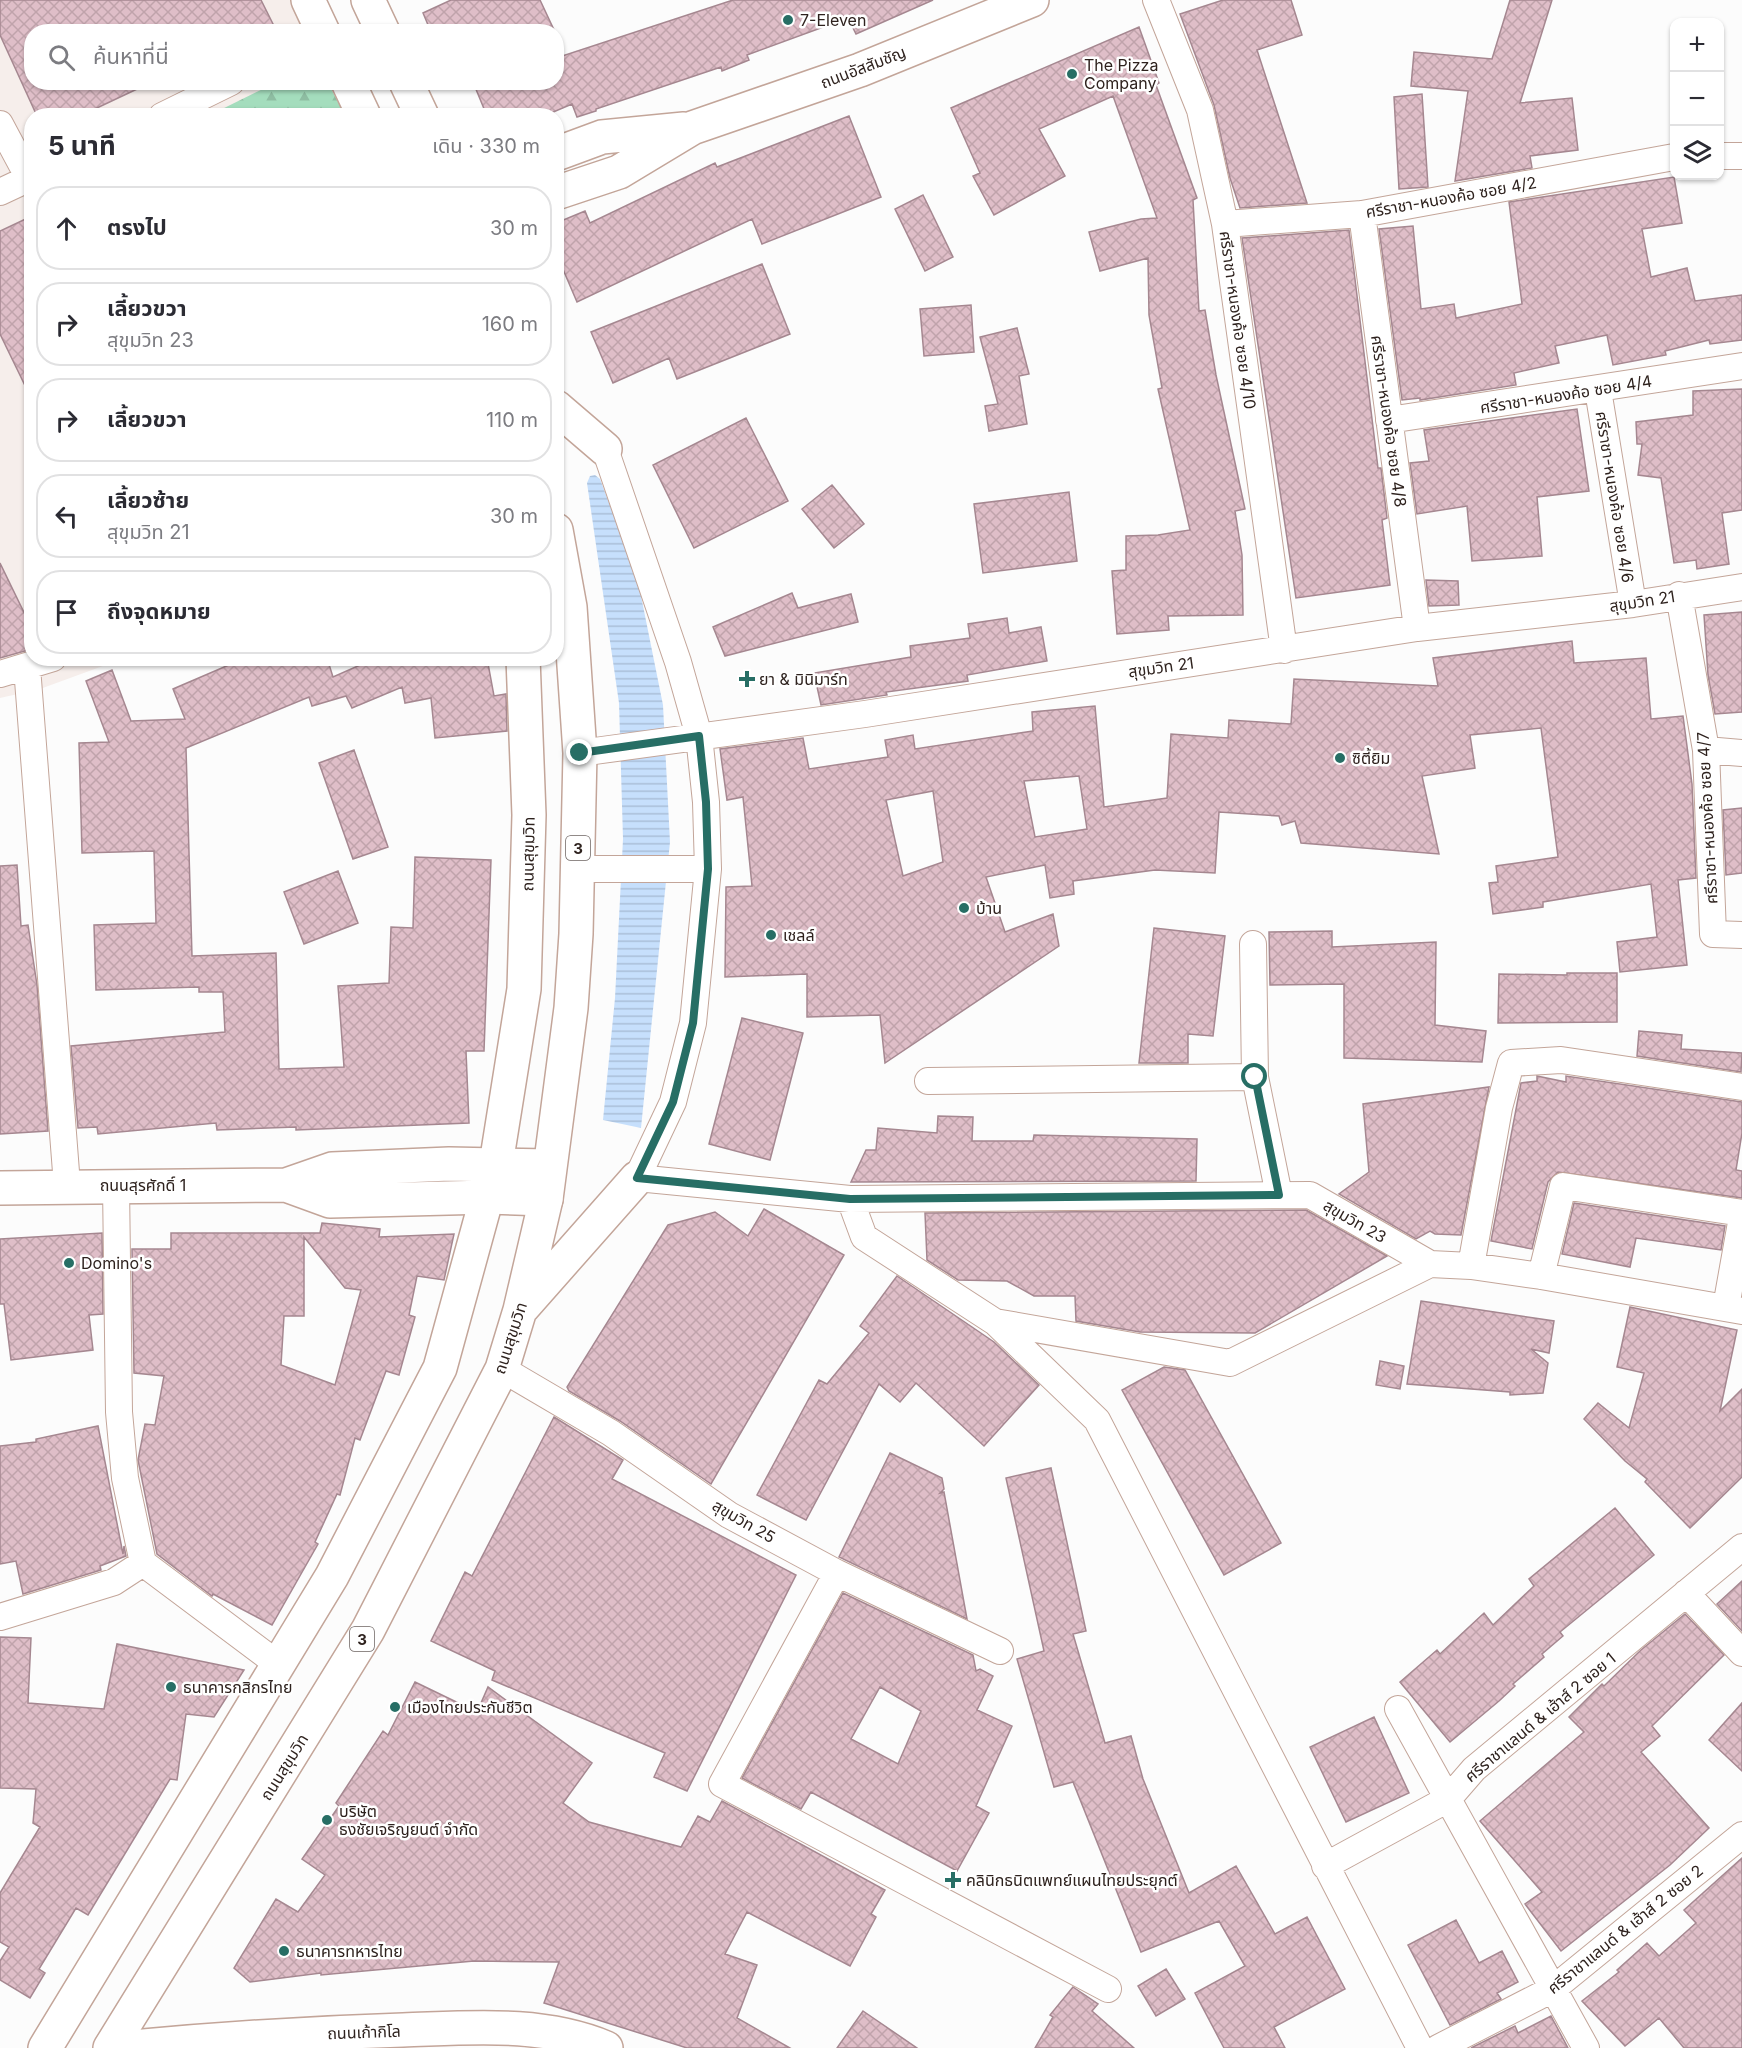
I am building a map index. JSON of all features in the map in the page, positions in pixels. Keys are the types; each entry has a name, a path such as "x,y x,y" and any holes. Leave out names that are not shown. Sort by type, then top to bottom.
{"main road":[{"path":"308,0 319,24"},
{"path":"368,0 378,24"},
{"name":"ถนนอัสสัมชัญ","path":"564,190 618,172 692,128 860,70 1032,0"},
{"path":"352,90 360,108"},
{"path":"410,90 418,108"},
{"name":"ถนนอัสสัมชัญ","path":"564,151 603,137 692,128"},
{"path":"564,414 604,449"},
{"name":"ถนนสุขุมวิท","path":"110,2048 368,1630 502,1369 520,1310 546,1199 571,1008 578,869 580,753 570,607 564,574"},
{"name":"ถนนสุขุมวิท","path":"45,2048 332,1576 440,1368 496,1164 524,989 529,815 523,666"},
{"name":"ถนนสุรศักดิ์ 1","path":"0,1188 67,1185 286,1185 332,1169 496,1164 549,1166"},
{"path":"520,1310 637,1178"},
{"name":"ถนนสุรศักดิ์ 1","path":"286,1185 330,1201 488,1197 546,1199"},
{"name":"ถนนเก้ากิโล","path":"121,2048 332,2032 478,2028 540,2030 606,2048"}],"street":[{"name":"ศรีราชา-หนองค้อ ซอย 4/10","path":"1156,0 1200,110 1225,224 1284,650"},
{"path":"178,108 215,90"},
{"path":"0,124 24,167"},
{"path":"1724,156 1742,156"},
{"name":"ศรีราชา-หนองค้อ ซอย 4/2","path":"1225,224 1362,214 1670,158"},
{"path":"0,192 24,183"},
{"name":"ศรีราชา-หนองค้อ ซอย 4/8","path":"1362,214 1417,628"},
{"name":"ศรีราชา-หนองค้อ ซอย 4/4","path":"1389,420 1598,390 1742,366"},
{"name":"ศรีราชา-หนองค้อ ซอย 4/6","path":"1598,390 1633,604"},
{"path":"604,449 678,662 699,736 706,802 708,869 693,1023 673,1102 637,1178"},
{"name":"สุขุมวิท 21","path":"580,753 866,714 1417,628 1633,604 1742,586"},
{"name":"ศรีราชา-หนองค้อ ซอย 4/7","path":"1679,595 1706,750 1713,934 1742,935"},
{"path":"0,674 27,667 67,1185"},
{"path":"1706,750 1742,753"},
{"path":"578,869 708,869"},
{"path":"1253,944 1255,1077 1279,1195"},
{"path":"1471,1266 1499,1108 1511,1063 1562,1060 1742,1087"},
{"path":"928,1081 1255,1077"},
{"name":"สุขุมวิท 23","path":"637,1178 850,1199 1310,1195 1431,1264 1471,1266 1541,1276 1734,1309"},
{"path":"116,1185 119,1412 125,1478 142,1563 279,1665"},
{"path":"1541,1276 1563,1186 1742,1215 1734,1309"},
{"path":"850,1199 864,1238 995,1322 1097,1420 1420,2048"},
{"path":"995,1322 1230,1363 1431,1264"},
{"name":"สุขุมวิท 25","path":"502,1369 611,1433 729,1515 837,1573 1000,1651"},
{"name":"ศรีราชาแลนด์ & เฮ้าส์ 2 ซอย 1","path":"1325,1866 1448,1799 1474,1769 1742,1547"},
{"path":"0,1617 114,1582 142,1563"},
{"path":"837,1573 722,1784 1108,1989"},
{"path":"1686,1593 1742,1653"},
{"path":"1398,1708 1586,2048"},
{"name":"ศรีราชาแลนด์ & เฮ้าส์ 2 ซอย 2","path":"1438,2048 1553,1989 1742,1835"}],"shaded area":[{"path":"0,0 302,0 314,24 24,24 24,90 346,90 354,108 24,108 24,666 103,666 40,689 0,698"}],"green space":[{"path":"261,90 332,90 341,108 224,108"}],"water":[{"path":"595,475 600,479 637,576 663,705 670,842 641,1128 603,1120 615,998 623,839 619,703 587,483 590,476"}],"building":[{"path":"0,0 261,0 273,24 24,24 24,88 0,35"},
{"path":"451,0 540,0 551,24 428,24 423,13"},
{"path":"733,0 933,0 856,34 848,18 747,55 749,60 722,71 721,67 577,117 572,104 563,108 484,108 476,90 564,90 564,55"},
{"path":"1223,0 1291,0 1302,35 1257,50 1307,203 1240,208 1230,178 1214,105 1180,14"},
{"path":"1510,0 1552,0 1520,103 1572,98 1578,150 1530,156 1532,168 1455,181 1468,91 1411,86 1414,52 1492,59"},
{"path":"1139,27 1159,83 1156,85 1197,198 1193,200 1199,311 1205,310 1216,375 1245,509 1235,511 1242,555 1243,615 1168,616 1169,630 1117,634 1112,571 1126,570 1126,536 1158,535 1190,530 1158,389 1162,388 1149,315 1148,258 1100,271 1089,232 1141,219 1157,218 1113,96 1039,129 1065,176 994,215 973,176 980,173 951,108"},
{"path":"25,90 135,90 97,108 33,108"},
{"path":"1422,94 1428,187 1399,189 1394,97"},
{"path":"849,116 881,197 762,244 752,219 577,302 564,272 564,220 585,211 590,223 715,163 717,167"},
{"path":"1670,178 1670,180 1675,180 1682,223 1642,229 1651,277 1687,268 1695,301 1742,295 1742,340 1710,344 1709,340 1665,351 1666,355 1613,365 1607,335 1555,346 1559,363 1514,373 1516,385 1420,400 1420,398 1402,400 1379,229 1413,226 1421,309 1454,304 1456,318 1522,304 1509,202"},
{"path":"923,195 953,257 925,271 895,209"},
{"path":"24,220 24,384 0,334 0,231"},
{"path":"1349,230 1378,468 1381,468 1387,518 1382,520 1390,585 1296,598 1242,238"},
{"path":"762,264 790,334 677,379 669,358 613,383 591,332"},
{"path":"971,305 974,352 924,356 920,309"},
{"path":"1017,328 1029,374 1019,376 1027,424 989,431 985,406 998,404 980,337"},
{"path":"1742,389 1742,510 1722,513 1729,564 1697,569 1696,560 1674,563 1661,478 1638,475 1642,444 1637,444 1636,422 1693,415 1693,391"},
{"path":"1577,409 1589,491 1537,497 1542,556 1472,561 1467,506 1417,514 1410,463 1429,461 1424,430"},
{"path":"746,418 788,501 694,548 653,465"},
{"path":"832,485 864,524 834,548 802,509"},
{"path":"1069,492 1077,561 983,573 974,504"},
{"path":"0,563 24,612 24,651 0,658"},
{"path":"1426,580 1458,581 1459,605 1429,606"},
{"path":"792,593 798,608 851,594 858,622 725,656 713,627"},
{"path":"1742,612 1742,712 1715,714 1708,675 1704,615"},
{"path":"1007,618 1009,633 1041,627 1047,661 967,675 968,681 886,692 887,695 821,705 814,673 911,657 910,646 970,638 968,624"},
{"path":"1572,641 1574,663 1646,658 1651,719 1683,716 1692,784 1696,878 1678,880 1687,965 1620,972 1617,942 1657,937 1651,884 1543,902 1543,907 1493,914 1489,883 1498,882 1496,866 1558,857 1541,728 1470,735 1475,768 1422,776 1439,854 1301,843 1295,821 1282,825 1279,816 1219,812 1215,873 1155,870 1073,881 1074,894 1050,898 1045,865 986,877 1005,932 1053,914 1059,946 885,1063 880,1015 807,1017 807,974 725,977 726,887 752,886 743,797 727,800 720,749 803,738 809,769 888,757 885,740 913,735 915,749 1033,731 1032,712 1095,706 1104,807 1167,798 1171,734 1228,738 1229,720 1291,724 1294,679 1438,686 1433,658","holes":["1079,776 1087,829 1035,837 1024,781","933,791 943,862 903,876 886,800"]},
{"path":"226,666 330,666 333,677 358,666 488,666 494,696 506,694 507,731 435,738 431,698 405,703 402,687 352,708 346,696 312,706 309,697 186,748 192,956 276,953 279,1069 344,1067 338,986 389,983 391,927 413,928 415,857 491,860 484,1051 466,1051 469,1123 296,1130 296,1127 217,1130 216,1123 98,1134 97,1127 78,1128 71,1046 225,1032 223,992 199,992 199,987 96,990 94,925 156,923 154,851 82,853 79,743 109,742 86,681 112,670 131,721 185,719 173,689"},
{"path":"354,750 388,847 353,859 319,763"},
{"path":"1742,808 1742,873 1726,875 1723,810"},
{"path":"17,865 21,926 28,925 37,985 48,1131 0,1134 0,866"},
{"path":"338,871 358,923 304,944 284,892"},
{"path":"1154,928 1225,936 1213,1036 1188,1034 1188,1063 1139,1063"},
{"path":"1332,931 1332,947 1436,942 1435,1025 1486,1031 1482,1062 1344,1058 1344,984 1270,985 1269,932"},
{"path":"1567,973 1617,973 1617,1022 1498,1023 1499,974 1567,975"},
{"path":"742,1018 803,1033 770,1160 709,1144"},
{"path":"1639,1031 1682,1035 1681,1049 1742,1053 1741,1072 1637,1056"},
{"path":"1537,1076 1566,1082 1566,1076 1742,1102 1742,1133 1736,1170 1742,1171 1742,1198 1558,1172 1548,1182 1532,1249 1491,1241 1521,1083 1537,1081"},
{"path":"1489,1087 1461,1235 1435,1234 1430,1231 1416,1239 1339,1194 1369,1172 1363,1104"},
{"path":"938,1116 973,1117 972,1141 1033,1141 1034,1135 1197,1139 1196,1181 851,1182 866,1150 876,1150 878,1128 937,1133"},
{"path":"1574,1203 1725,1226 1721,1250 1636,1238 1630,1267 1562,1254"},
{"path":"764,1209 844,1255 711,1484 620,1421 569,1391 567,1387 668,1225 715,1212 748,1236"},
{"path":"1306,1210 1387,1256 1255,1333 1140,1332 1076,1321 1075,1296 1034,1296 1007,1281 958,1280 927,1260 925,1213"},
{"path":"322,1223 380,1229 379,1237 454,1234 444,1280 417,1276 409,1315 415,1317 399,1375 386,1371 360,1440 355,1438 340,1495 337,1494 315,1542 318,1544 272,1625 213,1594 212,1596 157,1554 138,1460 145,1424 155,1425 164,1376 134,1373 132,1249 171,1249 171,1233 320,1233","holes":["304,1237 345,1288 361,1290 335,1385 281,1365 284,1316 304,1316"]},
{"path":"102,1233 103,1314 89,1315 93,1350 11,1360 4,1304 0,1304 0,1239"},
{"path":"897,1276 994,1342 1039,1385 984,1446 916,1383 900,1402 879,1384 806,1520 757,1495 819,1380 827,1384 869,1333 860,1326"},
{"path":"1421,1301 1554,1321 1549,1353 1531,1349 1548,1363 1543,1393 1510,1395 1510,1392 1407,1384"},
{"path":"1630,1307 1737,1330 1720,1411 1742,1389 1742,1477 1690,1528 1645,1482 1647,1479 1625,1461 1584,1419 1598,1403 1629,1428 1644,1373 1617,1367"},
{"path":"1380,1361 1404,1366 1400,1389 1376,1385"},
{"path":"1164,1367 1185,1370 1281,1543 1224,1575 1122,1390"},
{"path":"554,1417 623,1460 612,1479 796,1575 687,1791 654,1777 665,1753 492,1680 495,1671 431,1641 465,1572 472,1576"},
{"path":"98,1426 123,1554 124,1546 126,1556 100,1566 101,1570 23,1594 16,1561 0,1564 0,1446 36,1442 36,1439"},
{"path":"890,1453 942,1478 944,1489 940,1493 944,1492 967,1619 839,1557"},
{"path":"1051,1468 1086,1631 1073,1634 1105,1743 1131,1736 1143,1779 1189,1893 1236,1866 1275,1934 1307,1917 1345,1989 1274,2027 1285,2048 1224,2048 1195,1993 1245,1966 1219,1921 1141,1952 1073,1782 1054,1787 1017,1659 1044,1651 1006,1478"},
{"path":"1615,1508 1654,1555 1560,1632 1563,1636 1542,1654 1544,1657 1513,1684 1515,1686 1450,1742 1400,1682 1437,1650 1440,1654 1484,1613 1493,1625 1534,1586 1529,1579"},
{"path":"1742,1581 1742,1631 1717,1604"},
{"path":"843,1593 973,1655 976,1671 980,1669 993,1676 977,1710 1012,1726 976,1806 989,1813 957,1871 811,1792 801,1809 742,1778","holes":["880,1687 921,1711 898,1764 851,1739"]},
{"path":"1685,1614 1724,1655 1652,1726 1660,1736 1641,1752 1709,1828 1670,1865 1561,1951 1525,1904 1542,1892 1480,1821 1584,1732 1569,1717 1602,1684 1604,1686 1641,1650"},
{"path":"0,1637 31,1638 28,1703 104,1709 117,1644 244,1670 214,1717 186,1714 177,1780 170,1779 88,1915 76,1908 39,1969 45,1973 30,1998 0,1980 0,1961 9,1947 0,1942 0,1893 40,1827 33,1823 36,1789 0,1788"},
{"path":"415,1682 477,1712 488,1687 592,1763 563,1803 589,1822 681,1847 698,1816 710,1822 722,1801 885,1890 871,1914 876,1917 850,1966 747,1912 725,1954 757,1965 737,2018 790,2048 687,2048 544,2003 559,1962 474,1961 321,1975 321,1973 250,1982 234,1968 276,1899 298,1912 325,1875 302,1859 339,1806 336,1803 383,1731 388,1735"},
{"path":"1742,1703 1742,1771 1709,1740"},
{"path":"1374,1717 1409,1793 1346,1822 1310,1747"},
{"path":"1742,1858 1742,2048 1684,2048 1659,2018 1625,2046 1582,2001 1619,1972 1617,1970 1647,1943 1659,1956 1696,1923 1684,1910"},
{"path":"1456,1920 1479,1963 1502,1951 1518,1982 1497,1993 1501,1999 1450,2025 1408,1945"},
{"path":"1166,1969 1185,1999 1156,2016 1138,1986"},
{"path":"1073,1987 1098,2004 1092,2011 1134,2048 1035,2048 1053,2017 1050,2015"},
{"path":"863,2011 917,2048 837,2048"},
{"path":"1551,2016 1568,2048 1471,2048 1515,2026 1518,2033"}],"place":[{"name":"7-Eleven","path":"788,20"},
{"name":"The Pizza Company","path":"1072,74"},
{"name":"ยา & มินิมาร์ท","path":"747,679"},
{"name":"ซิตี้ยิม","path":"1340,758"},
{"name":"บ้าน","path":"964,908"},
{"name":"เชลล์","path":"771,935"},
{"name":"Domino's","path":"69,1263"},
{"name":"ธนาคารกสิกรไทย","path":"171,1687"},
{"name":"เมืองไทยประกันชีวิต","path":"395,1707"},
{"name":"บริษัต ธงชัยเจริญยนต์ จำกัด","path":"327,1820"},
{"name":"คลินิกธนิตแพทย์แผนไทยประยุกต์","path":"953,1880"},
{"name":"ธนาคารทหารไทย","path":"284,1951"}],"route":[{"path":"580,753 699,736 706,802 708,869 702,951 693,1023 673,1102 637,1178 850,1199 1279,1195 1255,1077"}]}
